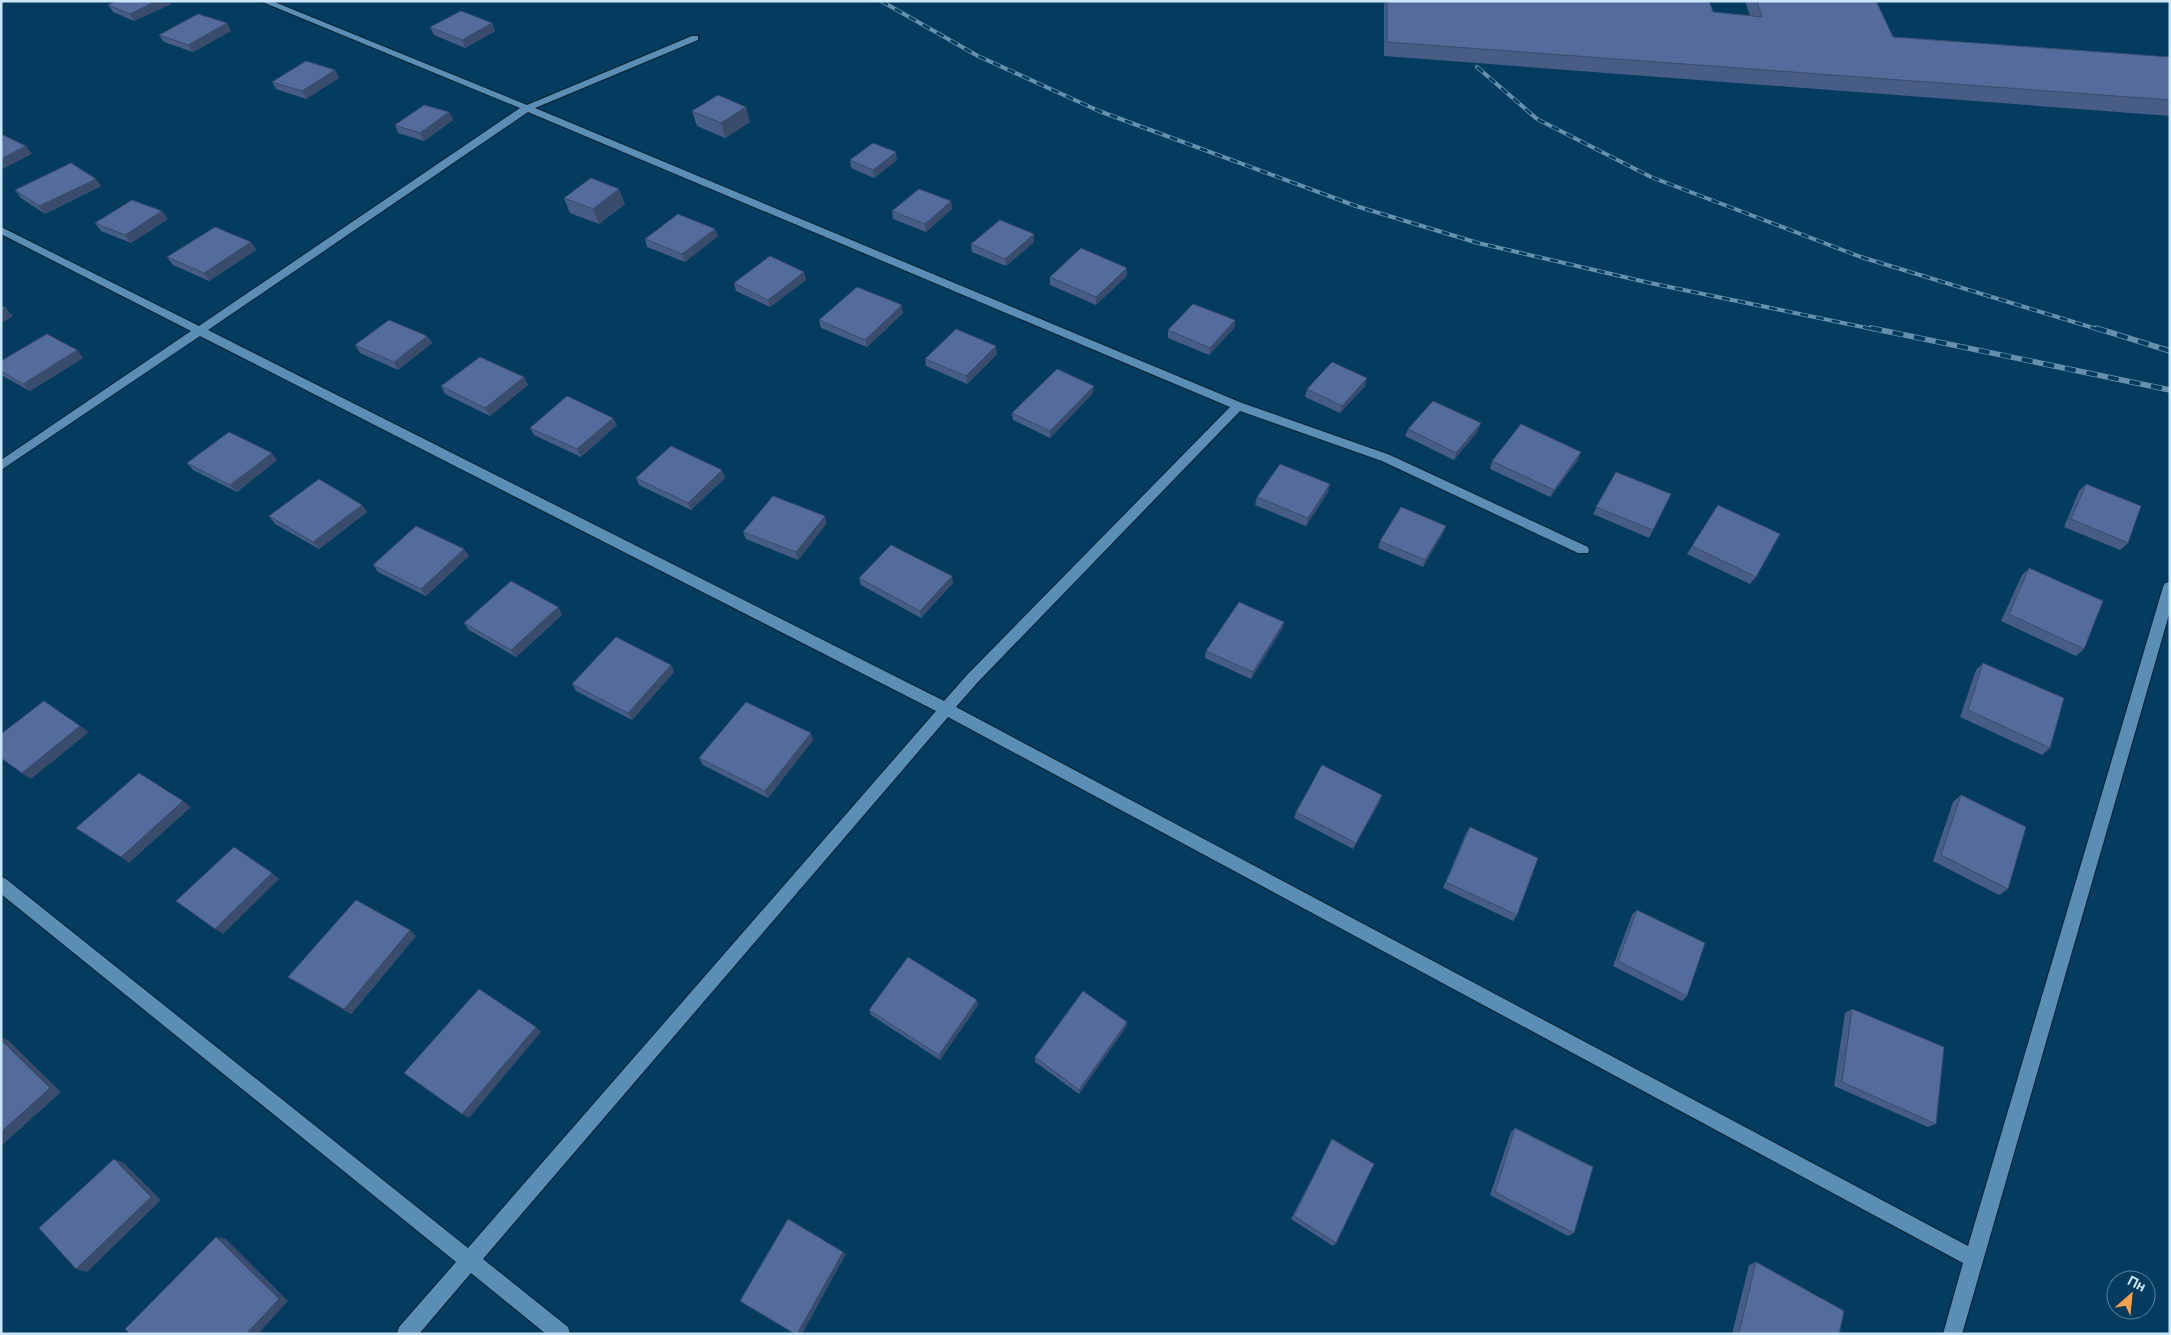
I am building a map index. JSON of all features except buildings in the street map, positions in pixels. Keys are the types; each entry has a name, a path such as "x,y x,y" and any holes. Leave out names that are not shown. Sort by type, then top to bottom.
{"street":[{"path":"264,1 527,108 1238,406 1386,458 1583,550"},
{"path":"1,466 527,108 694,38"},
{"path":"1,230 946,709 1974,1260"},
{"path":"406,1334 972,679 1238,406"},
{"path":"1952,1334 2170,587"},
{"path":"1,884 560,1334"}],"railway":[{"path":"881,1 978,56 1099,111 1356,206 1478,243 1650,283 1877,330"},
{"path":"1477,67 1537,119 1651,177 1861,257 2100,330"},
{"path":"1871,328 2170,390"},
{"path":"2096,328 2170,351"}]}
